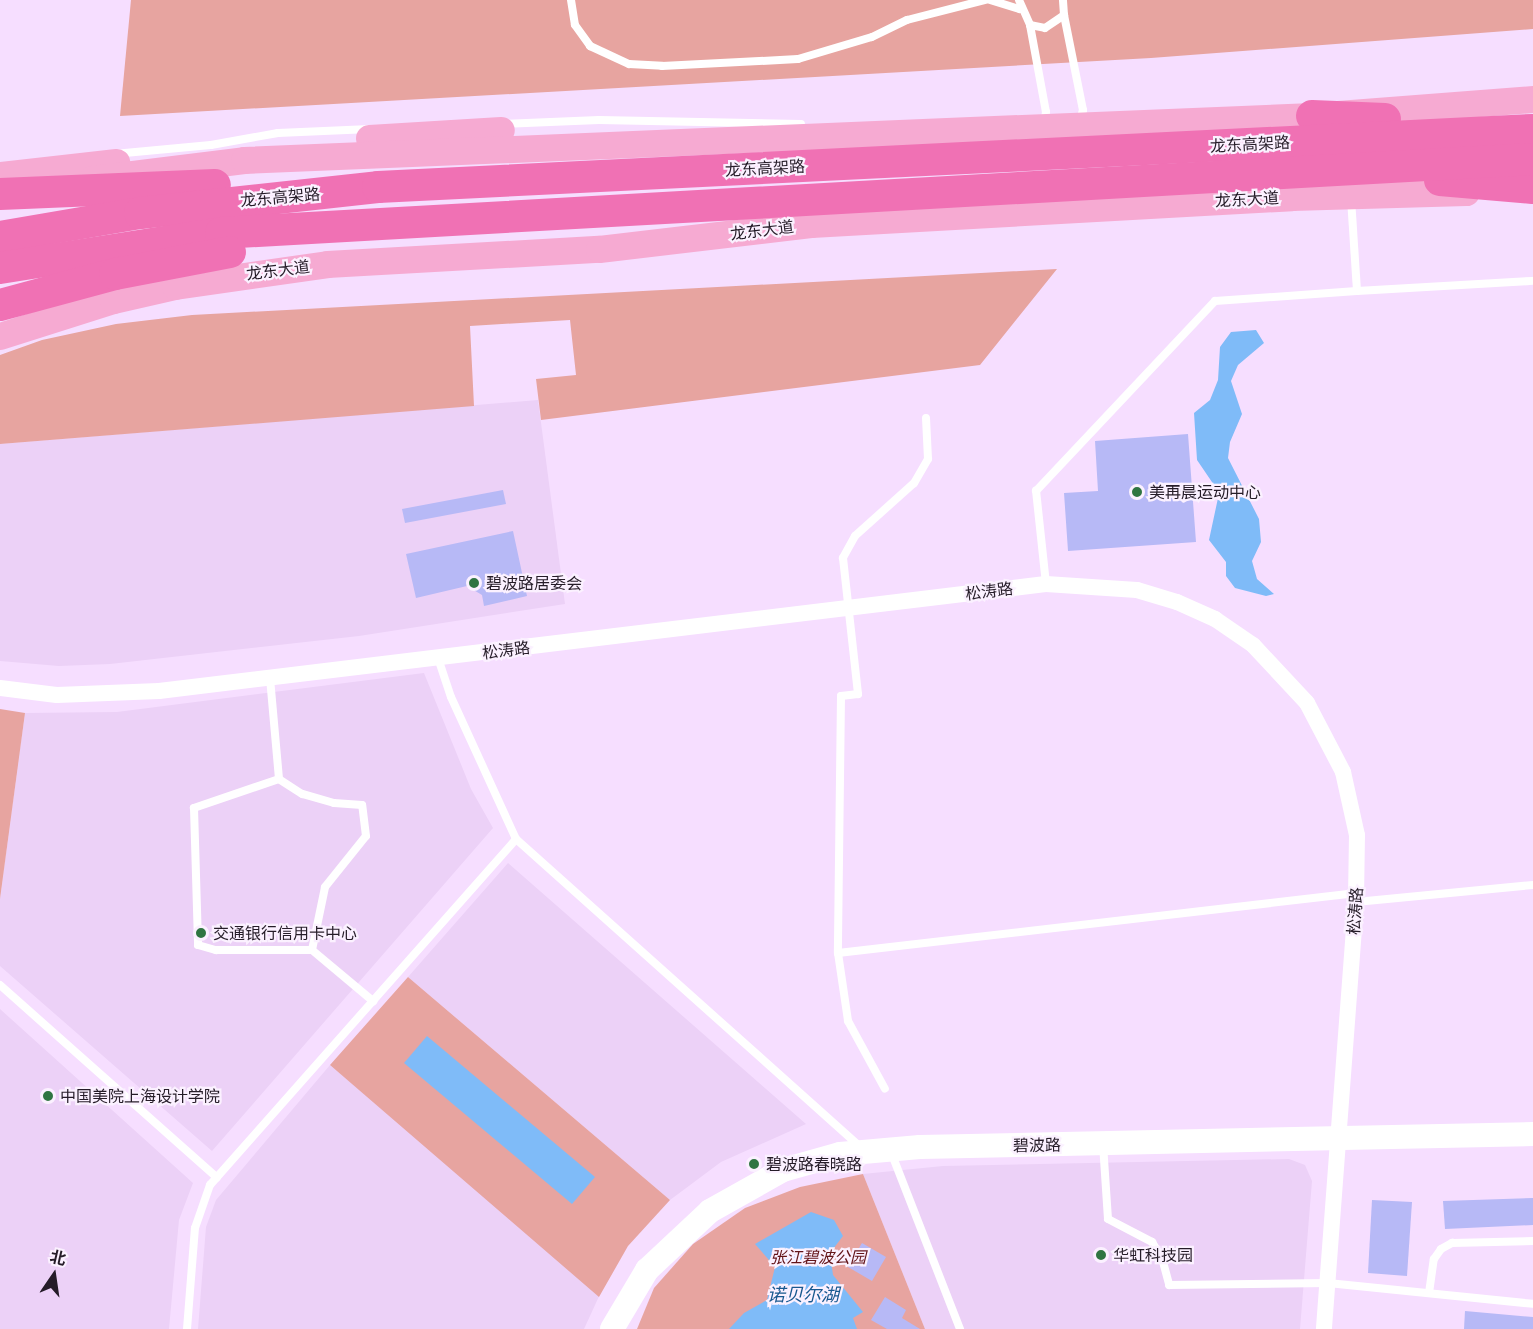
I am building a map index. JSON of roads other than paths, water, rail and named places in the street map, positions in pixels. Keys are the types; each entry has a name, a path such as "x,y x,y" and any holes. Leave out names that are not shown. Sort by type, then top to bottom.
{"highway":[{"path":"1312,116 1533,128"},
{"name":"龙东高架路","path":"0,237 140,213 378,188 1533,128"},
{"name":"龙东高架路","path":"0,268 221,233 1533,159"},
{"path":"1316,170 1533,190"},
{"path":"0,194 216,185 378,188"},
{"path":"0,305 49,290 245,249 527,214"},
{"path":"0,312 49,290"}],"main road":[{"path":"0,175 277,143 576,126 800,129 926,134 1312,116 1533,99"},
{"path":"0,199 193,164 431,153 800,129"},
{"name":"龙东大道","path":"0,336 113,300 165,289 327,264 599,249 811,224 1351,194 1533,190"}],"street":[{"name":"松涛路","path":"0,688 96,695 270,678 1046,584 1137,590 1178,602 1215,619 1253,645 1283,673 1318,720 1343,772 1357,835 1356,897 1324,1329"},
{"name":"碧波路","path":"612,1329 647,1270 710,1211 783,1170 878,1150 1533,1134"}],"lane":[{"path":"571,0 575,25 590,46 629,64 662,66 798,59 872,37 907,20 985,0"},
{"path":"990,0 1020,4 1030,25 1046,112 1044,128"},
{"path":"1063,0 1083,111 1078,126"},
{"path":"1030,25 1045,28 1064,15"},
{"path":"49,159 211,145 290,132 599,120 800,129"},
{"path":"881,123 940,122"},
{"path":"1351,194 1357,291"},
{"path":"1046,584 1036,491 1215,301 1533,281"},
{"path":"885,1089 848,1021 838,953 842,696 858,694 846,609 843,558 855,536 919,475 928,459 926,418"},
{"path":"438,658 451,697 516,839 878,1150 960,1329"},
{"path":"270,678 279,779"},
{"path":"279,779 194,808 198,945 216,950 312,950 373,1001"},
{"path":"279,779 302,794 334,803 362,805 366,836 325,887 312,950"},
{"path":"187,1329 195,1227 200,1206 216,1178 516,839"},
{"path":"838,953 1356,897 1533,885"},
{"path":"0,985 216,1178"},
{"path":"1103,1143 1108,1219 1152,1242 1162,1258 1169,1285 1328,1283 1533,1304"},
{"path":"1429,1293 1434,1259 1441,1249 1452,1243 1533,1241"}],"water":[{"path":"1256,330 1264,343 1238,365 1231,381 1242,414 1230,442 1228,458 1259,519 1261,542 1252,561 1257,579 1274,594 1266,596 1235,588 1226,576 1226,562 1209,540 1218,498 1214,485 1197,460 1194,413 1210,400 1218,380 1220,347 1231,332"},
{"path":"427,1036 595,1177 572,1204 404,1063"},
{"name":"诺贝尔湖","path":"811,1212 834,1220 843,1236 830,1253 833,1275 863,1312 853,1318 857,1329 729,1329 744,1313 767,1300 775,1267 755,1244"}],"place":[{"name":"美再晨运动中心","path":"1137,492"},
{"name":"碧波路居委会","path":"474,583"},
{"name":"交通银行信用卡中心","path":"201,933"},
{"name":"中国美院上海设计学院","path":"48,1096"},
{"name":"碧波路春晓路","path":"754,1164"},
{"name":"华虹科技园","path":"1101,1255"}],"park label":[{"name":"张江碧波公园","path":"818,1257"}]}
